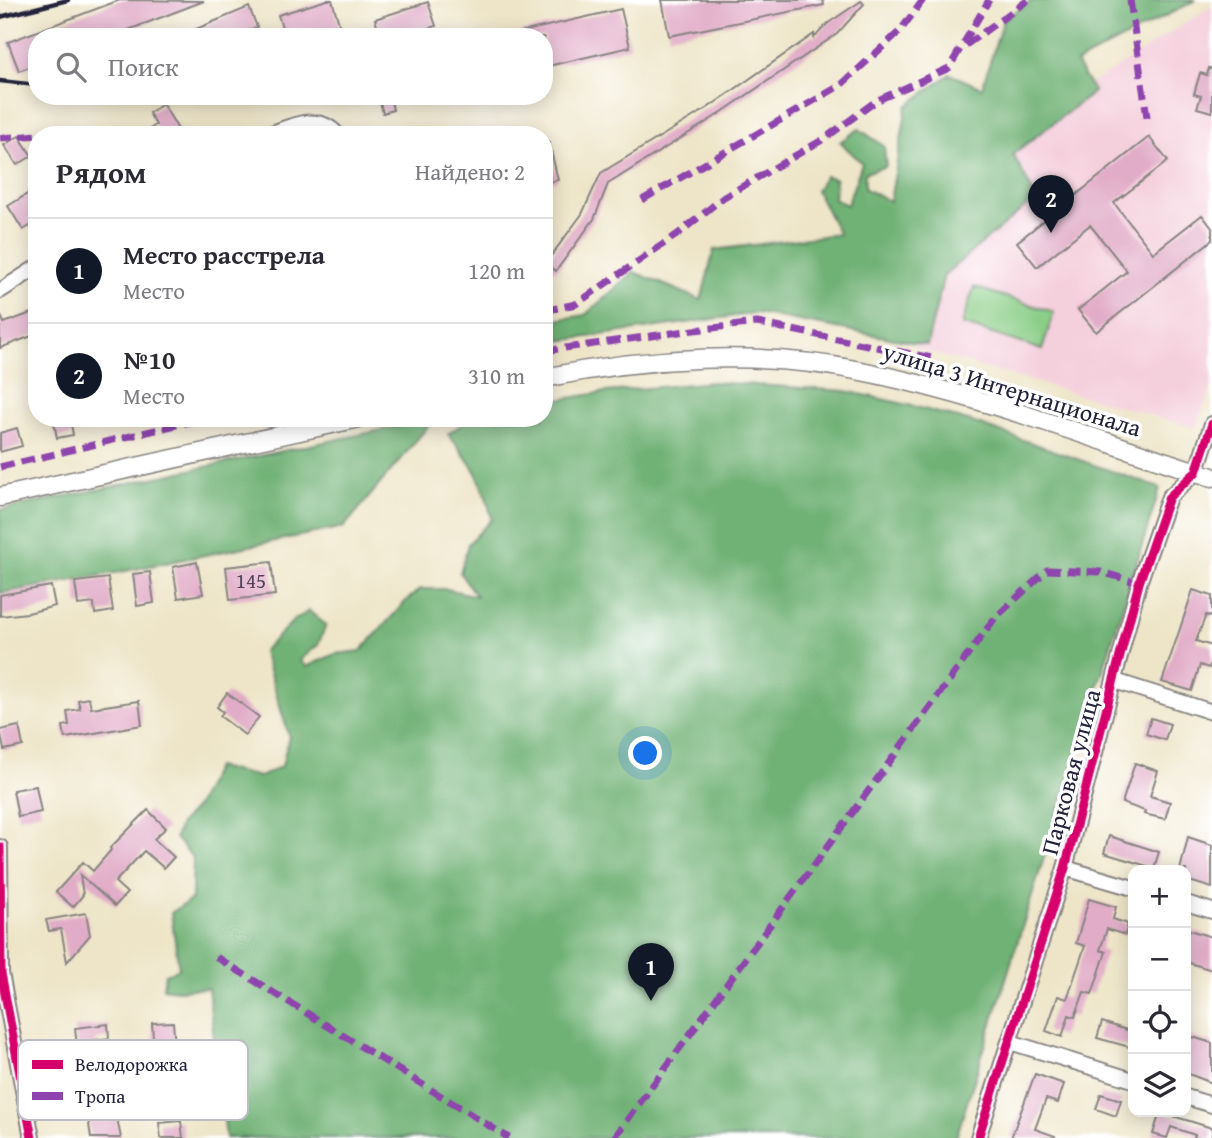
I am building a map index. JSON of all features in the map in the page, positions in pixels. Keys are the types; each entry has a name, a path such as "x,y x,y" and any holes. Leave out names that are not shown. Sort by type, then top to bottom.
{"main road":[{"name":"улица 3 Интернационала","path":"553,377 667,360 764,359 859,370 959,395 1204,474"},
{"path":"0,497 318,427"}],"street":[{"path":"293,126 307,121 325,126"},
{"path":"0,291 28,273"},
{"name":"Парковая улица","path":"978,1138 1065,868 1139,583 1169,497 1204,474 1212,424"},
{"path":"1115,681 1212,712"},
{"path":"0,847 0,974 18,1066"},
{"path":"1065,868 1128,887"},
{"path":"1191,905 1212,911"},
{"path":"1010,1042 1128,1078"},
{"path":"1191,1099 1212,1105"},
{"path":"28,1120 32,1138"}],"shaded area":[{"path":"1212,6 1212,385 1196,428 915,348 936,263 997,144"}],"green space":[{"path":"1033,0 1196,0 1076,63 1094,92 1013,154 1036,198 944,275 927,345 757,313 553,342 553,320 585,315 634,272 701,300 714,250 839,234 816,190 825,176 836,179 834,199 847,205 862,163 840,142 859,129 884,146 886,166 865,173 865,189 890,201 907,106 950,74 982,88 1003,20"},
{"path":"974,287 1054,312 1042,350 962,324"},
{"path":"712,382 846,391 972,422 1160,488 956,1138 226,1138 224,1120 248,1120 248,1040 214,1040 208,988 163,988 165,974 179,969 171,913 192,899 193,858 175,838 180,824 196,807 216,767 260,777 282,766 289,736 263,651 293,621 309,611 326,625 318,645 300,660 306,667 335,654 361,651 420,589 447,589 476,596 460,573 468,544 492,519 476,473 448,434 458,427 553,427 553,401 606,392"},
{"path":"396,427 427,427 344,527 120,572 0,593 0,510"}],"building":[{"path":"120,0 204,1 134,28 45,28"},
{"path":"332,0 340,27 282,28 278,15"},
{"path":"662,0 823,0 824,5 669,36"},
{"path":"861,1 864,4 837,34 716,116 608,184 594,219 556,271 553,269 553,253 582,214 601,173 709,107 814,34 814,38 827,24"},
{"path":"428,2 436,26 378,28 375,19"},
{"path":"249,7 257,27 255,28 199,28"},
{"path":"621,9 630,47 553,65 553,28 538,28"},
{"path":"28,34 28,68 19,71 8,42"},
{"path":"1209,68 1212,69 1212,112 1197,108 1201,96 1194,94 1200,73 1207,75"},
{"path":"164,105 176,126 154,126 149,113"},
{"path":"381,105 392,105 393,110 383,113"},
{"path":"19,136 28,150 28,158 17,165 4,145"},
{"path":"1149,137 1168,161 1114,203 1153,253 1202,215 1212,228 1212,240 1096,332 1078,310 1127,271 1090,225 1037,267 1017,242"},
{"path":"553,159 558,180 553,181"},
{"path":"28,194 28,227 23,230 8,206"},
{"path":"0,314 4,323 28,314 28,337 0,348"},
{"path":"55,427 72,427 73,435 57,438"},
{"path":"17,428 22,446 0,452 0,433"},
{"path":"197,562 203,594 178,598 173,567"},
{"path":"271,562 275,595 230,600 226,567"},
{"path":"150,572 154,603 137,606 133,574"},
{"path":"108,578 113,611 95,614 94,603 78,605 75,582"},
{"path":"51,586 55,606 0,616 0,595"},
{"path":"1193,590 1212,596 1212,617 1206,615 1196,641 1212,646 1212,658 1209,668 1200,665 1192,691 1162,682"},
{"path":"227,693 259,717 245,735 220,716 223,712 217,707"},
{"path":"89,698 91,708 139,701 142,725 65,738 63,726 69,725 67,711 80,709 78,700"},
{"path":"1151,718 1170,724 1165,740 1146,734"},
{"path":"19,726 23,746 4,750 0,730"},
{"path":"1135,763 1158,771 1150,796 1170,802 1165,819 1144,814 1145,811 1122,803"},
{"path":"36,786 41,812 18,817 13,790"},
{"path":"148,810 166,828 154,839 174,857 164,868 144,851 115,882 127,893 115,906 80,875 83,895 73,907 56,892 83,862 93,871 110,848"},
{"path":"1109,836 1159,852 1155,865 1144,865 1104,853"},
{"path":"1188,837 1212,845 1212,888 1191,882 1191,865 1181,865"},
{"path":"1089,899 1116,907 1113,919 1128,924 1125,935 1107,929 1100,950 1106,952 1092,994 1084,992 1075,1017 1069,1015 1062,1037 1046,1031 1058,996 1067,999 1085,946 1076,943"},
{"path":"86,913 90,935 67,962 61,929 49,931 46,920"},
{"path":"1191,931 1212,937 1212,970 1191,964"},
{"path":"173,1022 174,1040 153,1040 152,1023"},
{"path":"1102,1022 1128,1030 1128,1047 1097,1038"},
{"path":"108,1024 109,1038 76,1040 75,1028"},
{"path":"1191,1037 1212,1043 1212,1083 1191,1075"},
{"path":"1035,1074 1064,1084 1058,1103 1046,1099 1035,1129 1055,1136 1011,1138"},
{"path":"1101,1094 1121,1100 1116,1116 1096,1109"},
{"path":"1158,1117 1176,1117 1212,1128 1212,1138 1194,1138 1195,1135 1171,1127 1167,1138 1153,1134"},
{"path":"88,1120 117,1120 121,1138 91,1138"},
{"path":"181,1121 183,1138 161,1138 159,1123"}],"railway":[{"path":"0,17 68,0"},
{"path":"0,81 28,84"}],"marked path":[{"path":"642,200 841,85 900,31 923,0"},
{"path":"553,309 576,304 678,234 724,197 824,139 876,101 949,68 989,0"},
{"path":"966,45 1028,0"},
{"path":"1130,0 1148,124"},
{"path":"0,138 28,136"},
{"path":"553,350 757,323 932,358"},
{"path":"0,467 168,427"},
{"path":"614,1138 995,618 1047,570 1101,572 1139,583"},
{"path":"216,957 509,1138"}],"cycle path":[{"path":"978,1138 1065,868 1139,583 1169,497 1196,472 1212,424"},
{"path":"0,847 1,973 18,1063"},
{"path":"29,1120 32,1138"}],"place":[{"name":"№10","path":"1051,233"},
{"name":"Место расстрела","path":"651,1001"}]}
